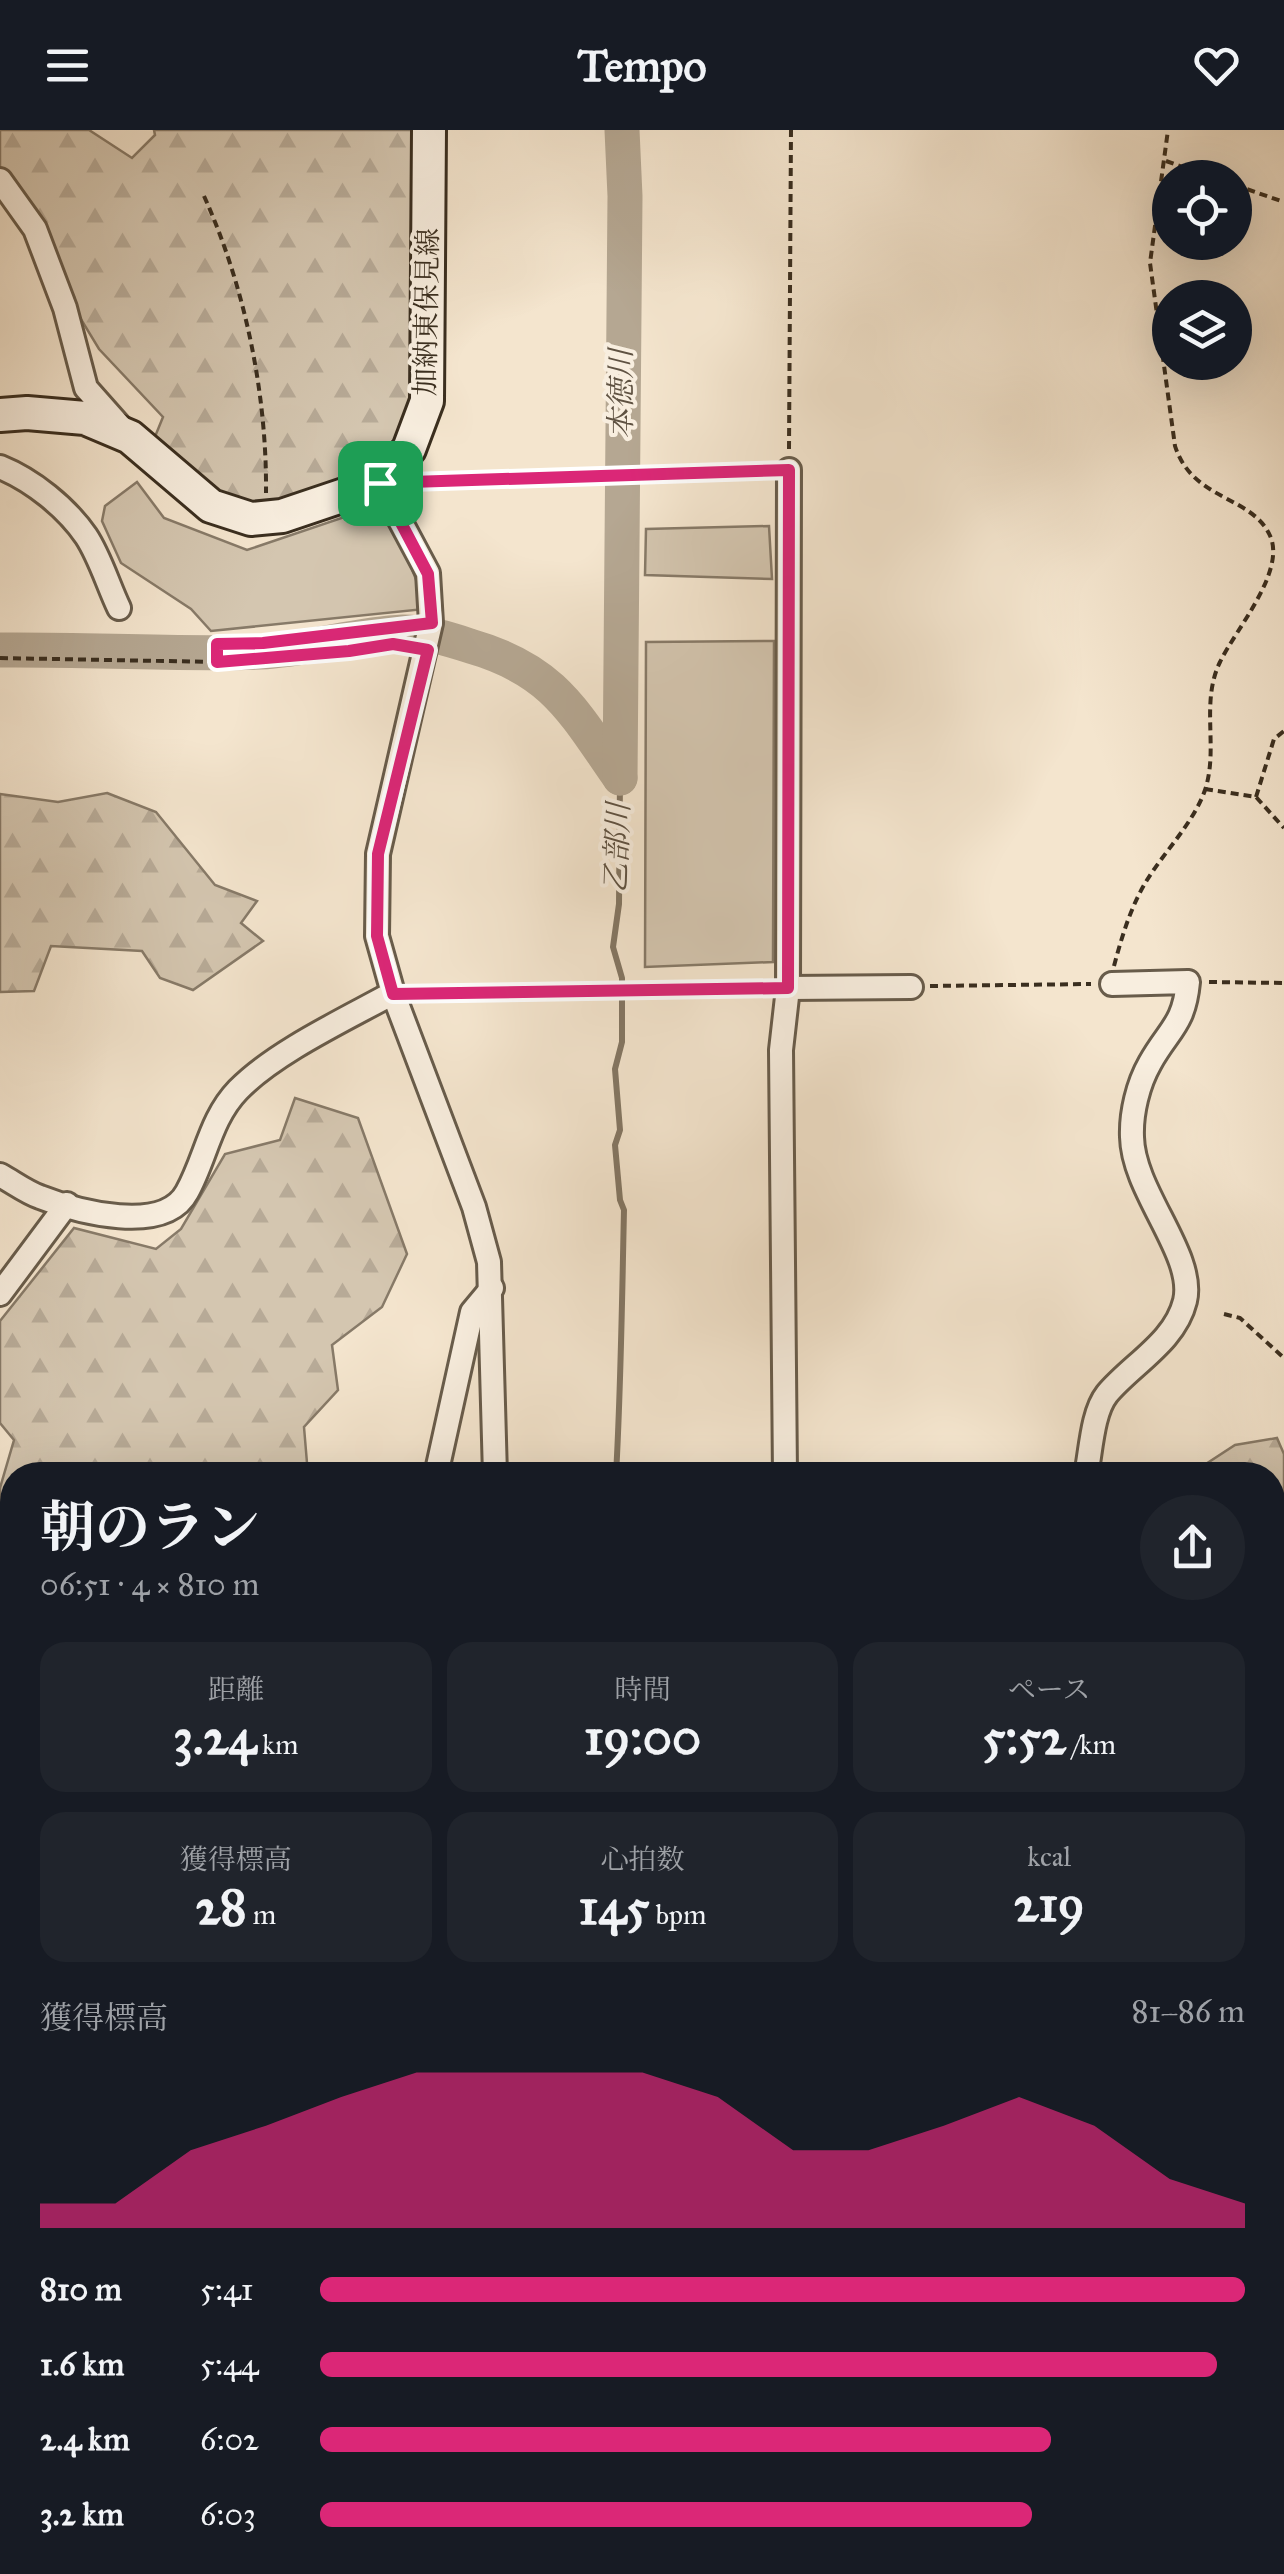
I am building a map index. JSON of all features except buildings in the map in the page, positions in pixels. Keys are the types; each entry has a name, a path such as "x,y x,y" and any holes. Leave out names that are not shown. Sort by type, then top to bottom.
{"main road":[{"name":"加納東保見線","path":"380,483 409,449 426,402 429,130"},
{"path":"0,415 85,418 130,438 211,506 250,519 328,503 380,483"}],"street":[{"path":"0,180 35,229 65,308 86,388 130,438"},
{"path":"0,466 22,476 86,536 118,608"},
{"path":"784,1462 780,1050 788,988 789,470"},
{"path":"380,483 428,574 432,623 378,854 377,936 393,994 474,1207 489,1262 494,1462"},
{"path":"1089,1462 1102,1403 1166,1337 1185,1301 1186,1278 1180,1259 1149,1199 1132,1141 1136,1100 1143,1078 1186,1008 1188,982 1112,984"},
{"path":"788,988 911,986"},
{"path":"0,1175 40,1197 67,1204 141,1218 165,1214 178,1206 189,1189 210,1131 237,1091 312,1038 393,994"},
{"path":"0,1294 67,1204"},
{"path":"439,1462 472,1312 492,1288"}],"path":[{"path":"380,483 789,470 790,130"},
{"path":"1166,160 1168,130"},
{"path":"1252,191 1284,202"},
{"path":"204,196 243,310 252,354 262,415 266,518"},
{"path":"911,986 1112,984 1119,948 1138,896 1206,789 1213,679 1270,574 1274,550 1260,521 1187,473 1175,446 1150,263 1152,250"},
{"path":"217,662 217,644 263,643 432,623"},
{"path":"0,658 217,662 393,644 428,650"},
{"path":"1256,797 1274,739 1284,731"},
{"path":"1206,789 1256,797 1284,828"},
{"path":"1188,982 1284,983"},
{"path":"393,994 788,988"},
{"path":"1224,1314 1240,1318 1284,1358"}],"green space":[{"path":"0,130 89,130 132,158 155,135 154,130 416,130 416,402 398,444 369,476 324,496 248,508 219,498 152,444 163,417 99,349 42,255 0,178"},
{"path":"137,482 164,518 247,550 377,506 406,555 425,609 211,631 191,609 121,563 102,521 105,506"},
{"path":"769,526 772,579 645,575 646,529"},
{"path":"774,641 773,962 645,967 646,642"},
{"path":"107,793 156,812 215,885 257,901 241,923 263,941 193,990 160,978 142,951 51,946 34,991 0,992 0,794 58,802"},
{"path":"295,1098 358,1118 407,1254 382,1307 332,1345 338,1390 304,1427 307,1462 8,1462 14,1440 0,1423 0,1321 74,1228 156,1249 181,1229 225,1154 280,1140"},
{"path":"1277,1438 1284,1462 1209,1462 1235,1445"}],"waterway":[{"name":"本徳川","path":"620,778 625,196 622,130"},
{"name":"乙部川","path":"0,650 260,652 385,633 429,635 499,656 542,681 574,713 620,778"},
{"name":"乙部川","path":"617,1462 624,1210 615,1145 620,1130 615,1069 622,1042 622,978 613,947 619,904 620,778"}],"route":[{"path":"789,470 788,988 393,994 377,936 378,854 428,650 393,644 217,662 217,644 263,643 432,623 428,574 380,483 789,470"}]}
